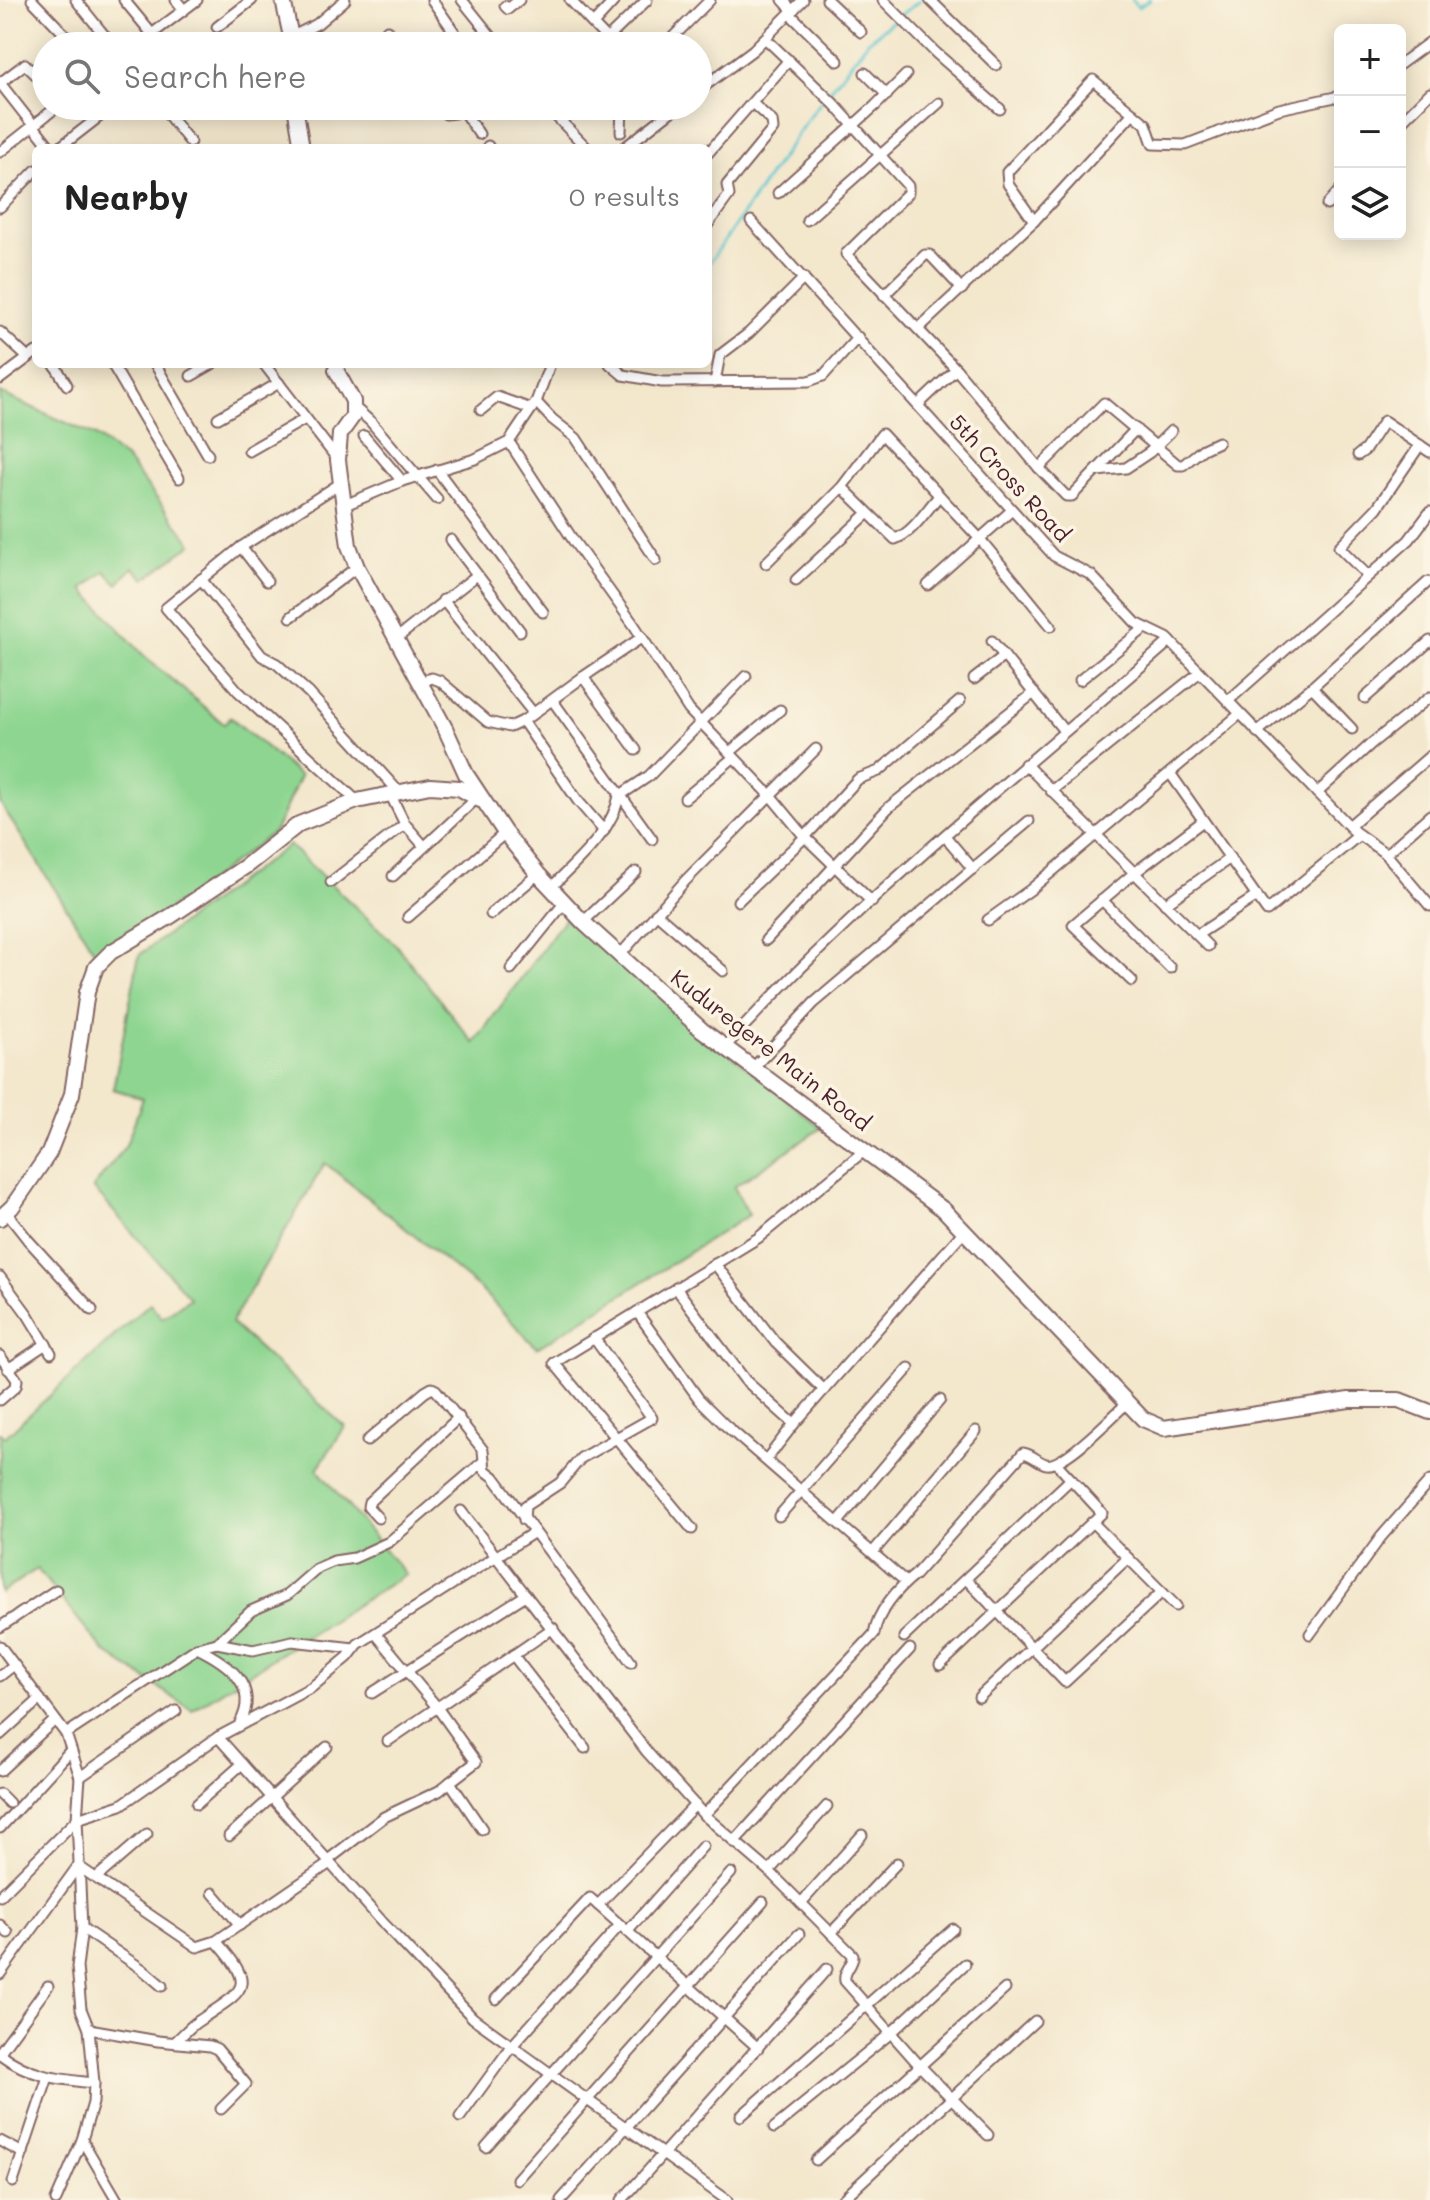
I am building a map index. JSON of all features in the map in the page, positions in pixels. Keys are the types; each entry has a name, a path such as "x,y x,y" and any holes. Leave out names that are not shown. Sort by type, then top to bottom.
{"street":[{"path":"32,0 63,32"},
{"path":"76,0 102,32"},
{"path":"124,0 150,32"},
{"path":"176,0 184,10"},
{"path":"155,32 197,0"},
{"path":"217,27 252,0"},
{"path":"283,0 290,32"},
{"path":"305,32 345,0"},
{"path":"432,0 454,32"},
{"path":"462,0 488,32"},
{"path":"505,6 508,9 519,0"},
{"path":"570,0 597,32"},
{"path":"593,24 615,0"},
{"path":"613,32 647,0"},
{"path":"678,32 710,0"},
{"path":"783,0 838,61"},
{"path":"712,80 766,39 803,0"},
{"path":"827,0 861,32"},
{"path":"883,0 936,53 1000,109"},
{"path":"930,0 996,65"},
{"path":"766,39 834,104 908,186 908,193 846,254 956,369 1039,468 1066,496 1076,494 1136,429"},
{"path":"1406,60 1430,42"},
{"path":"712,148 789,60"},
{"path":"32,71 25,64 0,83 48,144"},
{"path":"865,73 887,95"},
{"path":"778,193 906,75"},
{"path":"1034,221 1008,184 1007,172 1093,80 1146,124 1153,144 1185,145 1279,109 1334,97"},
{"path":"1406,117 1430,93"},
{"path":"712,218 729,195 727,185 773,129 772,121 752,103"},
{"path":"807,220 939,103"},
{"path":"919,328 1034,221 1133,113"},
{"path":"0,136 3,148 41,120"},
{"path":"64,144 95,120"},
{"path":"172,120 190,142"},
{"path":"297,120 301,144"},
{"path":"470,120 479,134"},
{"path":"560,120 583,144"},
{"path":"621,120 621,132"},
{"path":"629,144 660,120"},
{"path":"0,207 32,174"},
{"path":"1327,205 1334,197"},
{"name":"5th Cross Road","path":"751,221 1054,556 1091,575 1136,623 1170,641 1349,826 1386,854 1430,906"},
{"path":"884,295 925,255 930,255 962,289"},
{"path":"715,382 720,355 749,333 804,278"},
{"path":"0,332 32,355 0,379"},
{"path":"615,368 623,375 649,380 809,381 823,376 858,337"},
{"path":"56,368 67,385"},
{"path":"115,368 179,478"},
{"path":"157,368 208,455"},
{"path":"191,376 205,368"},
{"path":"267,368 338,460"},
{"path":"337,368 353,406 371,422 437,499"},
{"path":"345,505 402,481 475,459 509,442 533,405 547,368"},
{"path":"919,404 956,369"},
{"path":"218,418 279,383"},
{"path":"481,410 493,397 533,405 576,438 656,560"},
{"path":"1039,468 1104,403 1167,458 1183,465 1218,442"},
{"name":"Kuduregere Main Road","path":"353,406 353,416 340,434 338,460 349,546 357,567 445,728 480,800 538,874 583,922 702,1030 944,1210 1143,1419 1164,1428 1349,1400 1399,1400 1430,1412"},
{"path":"249,451 305,419"},
{"path":"1358,455 1365,450 1384,421 1430,452"},
{"path":"1097,471 1126,468 1171,431"},
{"path":"766,563 842,487 882,434 980,539 1051,626"},
{"path":"364,436 402,481"},
{"path":"509,442 675,691 701,725 770,795 805,837 872,902"},
{"path":"1368,576 1339,547 1377,508 1420,445"},
{"path":"437,470 543,612"},
{"path":"341,483 241,547 166,608 238,691 357,801"},
{"path":"842,487 895,539 901,537 939,496"},
{"path":"928,585 1012,510"},
{"path":"1228,701 1409,540 1430,512"},
{"path":"796,580 867,514"},
{"path":"451,540 520,631"},
{"path":"241,547 267,581"},
{"path":"291,617 357,567"},
{"path":"397,638 477,575"},
{"path":"201,579 262,656 277,664 309,693 395,793 405,824 424,846"},
{"path":"1257,732 1429,582"},
{"path":"443,600 534,714"},
{"path":"1080,680 1145,628"},
{"path":"419,682 432,678 440,681 488,722 510,727 534,714 641,638"},
{"path":"992,641 1064,731"},
{"path":"725,1047 781,986 872,902 1025,764 1170,641"},
{"path":"1365,698 1430,641"},
{"path":"974,679 1004,656"},
{"path":"1051,791 1200,672"},
{"path":"551,888 604,831 617,809 619,796 649,776 746,676"},
{"path":"583,677 636,750"},
{"path":"1312,687 1352,729"},
{"path":"766,940 889,807 1034,693"},
{"path":"1317,793 1372,743 1430,697"},
{"path":"553,701 652,839"},
{"path":"738,901 805,837 858,779 879,771 960,701"},
{"path":"685,798 780,710"},
{"path":"988,920 1240,714"},
{"path":"523,721 578,801 604,831"},
{"path":"620,955 656,913 816,749"},
{"path":"1349,826 1430,756"},
{"path":"1025,764 1208,946"},
{"path":"1170,773 1267,911 1359,835"},
{"path":"92,1310 3,1215 49,1153 72,1094 87,992 96,967 111,952 233,874 299,824 357,801 430,786 459,788 480,800 393,876"},
{"path":"1386,854 1430,815"},
{"path":"753,1068 814,1003 1029,821"},
{"path":"1132,981 1073,925 1203,821"},
{"path":"331,882 405,824"},
{"path":"408,917 505,833"},
{"path":"945,836 973,869"},
{"path":"1165,904 1230,858"},
{"path":"583,922 636,872"},
{"path":"491,914 538,874"},
{"path":"1197,935 1257,896"},
{"path":"1102,900 1170,968"},
{"path":"511,969 565,902"},
{"path":"656,913 723,971"},
{"path":"692,1529 554,1363 758,1238 864,1151"},
{"path":"766,1460 964,1231"},
{"path":"715,1264 775,1342 824,1390"},
{"path":"0,1277 49,1348 8,1369"},
{"path":"676,1288 745,1380 794,1424"},
{"path":"637,1312 699,1399 906,1582"},
{"path":"524,1520 525,1506 560,1483 581,1458 652,1418 594,1338"},
{"path":"0,1356 17,1380 16,1386 0,1400"},
{"path":"779,1516 909,1368"},
{"path":"367,1441 428,1389 436,1390 483,1450 485,1470 494,1477 631,1662"},
{"path":"838,1522 940,1400"},
{"path":"704,1815 874,1634 876,1621 906,1582 1023,1453 1047,1465 1056,1463 1127,1403"},
{"path":"378,1518 368,1507 369,1502 459,1417"},
{"path":"873,1552 976,1431"},
{"path":"217,1643 251,1611 287,1595 318,1568 334,1561 354,1558 389,1542 484,1461"},
{"path":"940,1665 1102,1513 1056,1463"},
{"path":"904,1637 1071,1479"},
{"path":"1310,1634 1381,1537 1430,1481"},
{"path":"461,1511 647,1752 704,1815 769,1871 853,1955 853,1961 844,1973 845,1981 920,2066 988,2135"},
{"path":"1092,1522 1176,1606"},
{"path":"0,1896 77,1819 121,1805 218,1737 312,1687 348,1657 354,1648 533,1533"},
{"path":"979,1697 1128,1558"},
{"path":"966,1579 1065,1682 1162,1592"},
{"path":"0,1627 56,1590"},
{"path":"372,1693 526,1595"},
{"path":"388,1741 553,1628"},
{"path":"78,1866 194,1945 200,1946 216,1941 240,1925 329,1862 384,1817 439,1791 476,1762 436,1706 376,1634"},
{"path":"66,1734 197,1648 217,1643 253,1650 292,1641 354,1648"},
{"path":"0,1646 66,1734 80,1777 77,1819 82,1928 77,1967 81,2009 89,2029 93,2103 82,2140 56,2200"},
{"path":"197,1648 225,1664 242,1683 247,1707 240,1724"},
{"path":"734,1842 910,1649"},
{"path":"513,1655 585,1748"},
{"path":"0,1676 14,1665"},
{"path":"0,1735 40,1699"},
{"path":"80,1777 176,1711"},
{"path":"0,1771 55,1720"},
{"path":"218,1737 473,2018 727,2200"},
{"path":"229,1836 327,1747"},
{"path":"0,1828 71,1750"},
{"path":"197,1804 242,1764"},
{"path":"450,1782 482,1829"},
{"path":"0,1794 9,1803"},
{"path":"598,1905 695,1805"},
{"path":"769,1871 827,1806"},
{"path":"96,1878 147,1834"},
{"path":"801,1903 862,1835"},
{"path":"460,2117 511,2047 703,1846"},
{"path":"831,1933 897,1863"},
{"path":"0,1974 78,1866"},
{"path":"486,2147 731,1873"},
{"path":"213,1893 240,1925"},
{"path":"496,1999 590,1898 758,2048"},
{"path":"517,2179 763,1902"},
{"path":"0,1925 8,1933"},
{"path":"82,1928 162,1986"},
{"path":"741,2116 953,1929"},
{"path":"561,2200 799,1934"},
{"path":"176,2041 199,2020 235,1997 241,1985 238,1967 216,1941"},
{"path":"774,2128 891,2033 965,1964"},
{"path":"622,2200 827,1969"},
{"path":"48,1986 0,2053 19,2068 48,2077 94,2083"},
{"path":"816,2160 1005,1989"},
{"path":"842,2200 1035,2021"},
{"path":"89,2029 217,2049 245,2080 243,2089 221,2109"},
{"path":"13,2182 48,2077"},
{"path":"82,2140 117,2200"},
{"path":"0,2141 23,2153"}],"green space":[{"path":"0,393 96,436 127,460 192,544 145,579 133,567 118,584 105,571 83,589 145,657 224,724 230,717 300,776 275,831 185,899 96,954 0,803"},
{"path":"289,845 396,945 474,1043 565,918 821,1128 734,1187 749,1215 537,1348 481,1290 325,1163 231,1323 345,1427 317,1469 405,1574 192,1710 104,1651 37,1569 0,1593 0,1433 5,1437 150,1303 162,1318 190,1298 93,1188 126,1145 143,1098 113,1089 139,955"}],"waterway":[{"path":"712,259 807,120 868,41 920,0"},
{"path":"1132,0 1138,7 1150,0"}]}
